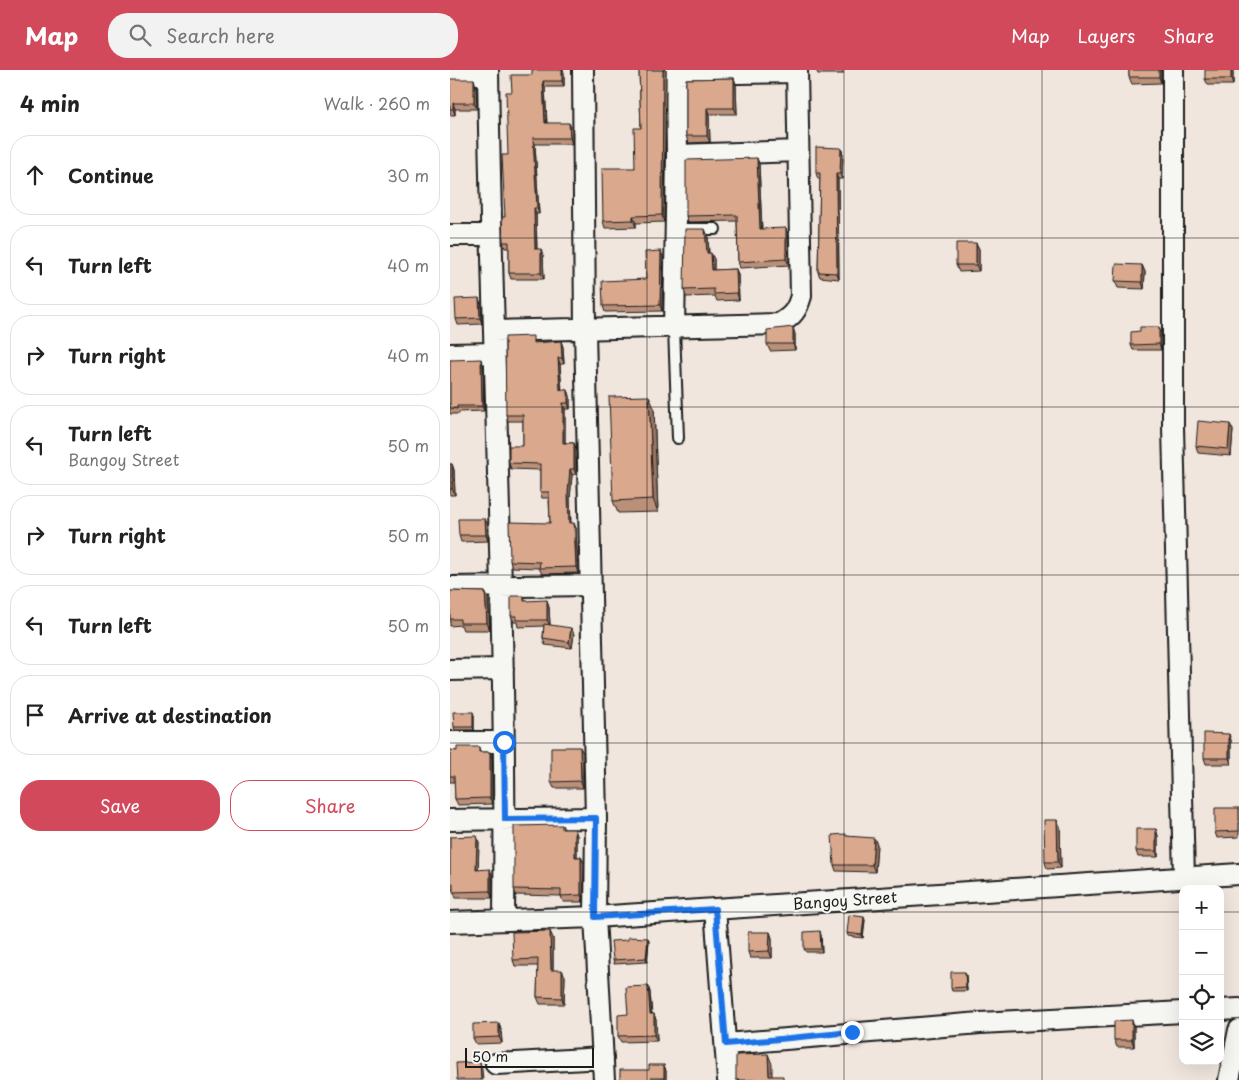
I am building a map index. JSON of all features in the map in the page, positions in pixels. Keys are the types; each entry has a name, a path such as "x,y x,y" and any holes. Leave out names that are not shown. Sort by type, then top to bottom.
{"street":[{"path":"583,70 585,330 596,818 595,917 604,1080"},
{"path":"1173,70 1172,427 1184,878"},
{"path":"494,331 674,328 780,324 797,310 801,296 797,71 676,72 677,154 674,328"},
{"path":"450,74 488,72 493,353 502,586 505,819 504,919"},
{"path":"677,154 798,151"},
{"path":"450,234 491,235"},
{"path":"450,354 493,353"},
{"path":"450,587 590,586"},
{"path":"450,670 503,669"},
{"path":"450,742 504,742"},
{"path":"450,820 596,818"},
{"name":"Bangoy Street","path":"450,922 595,917 1239,874"},
{"path":"715,909 728,1080"},
{"path":"1224,1010 1239,1009"},
{"path":"726,1044 980,1023 1179,1012"},
{"path":"1229,1080 1239,1030"},
{"path":"496,1064 603,1058"}],"lane":[{"path":"676,230 715,229"},
{"path":"674,328 678,438"}],"building":[{"path":"532,70 562,70 562,81 543,81 545,123 569,123 570,138 533,138 537,208 534,208 535,249 541,249 541,273 509,273 509,242 503,242 502,217 505,217 502,155 508,155 506,92 512,92 511,75 532,75"},
{"path":"639,70 663,70 662,215 633,216 633,220 603,221 602,168 635,168 634,128 641,128"},
{"path":"1129,70 1159,70 1159,77 1129,77"},
{"path":"1205,70 1231,70 1231,79 1205,79"},
{"path":"734,78 734,108 707,108 707,136 686,136 686,79"},
{"path":"450,79 474,79 474,103 453,103 453,109 450,109"},
{"path":"816,147 841,148 840,174 836,174 837,273 818,272 820,173 816,173"},
{"path":"757,158 760,229 786,228 786,259 738,262 737,215 686,216 686,160"},
{"path":"685,229 705,229 707,253 711,253 712,270 736,269 737,293 714,294 714,289 684,290"},
{"path":"956,243 976,243 976,265 956,265"},
{"path":"661,251 660,305 603,306 602,281 646,279 645,252"},
{"path":"1116,264 1142,265 1142,282 1115,281"},
{"path":"479,298 480,318 456,319 455,299"},
{"path":"793,327 793,344 767,344 767,330"},
{"path":"1140,327 1159,327 1159,344 1131,345 1131,332 1140,331"},
{"path":"533,336 533,343 561,341 562,358 558,358 560,390 568,390 568,403 563,403 563,443 574,443 574,469 570,469 568,493 569,523 574,523 576,567 539,568 540,562 510,561 509,522 550,523 549,492 540,492 540,464 509,463 509,446 523,446 523,415 506,415 505,337"},
{"path":"481,359 482,406 457,406 457,409 450,408 450,360"},
{"path":"649,396 653,499 613,501 609,397"},
{"path":"1198,421 1230,424 1228,449 1196,446"},
{"path":"450,464 452,464 452,489 450,489"},
{"path":"458,519 485,519 486,535 459,535"},
{"path":"450,591 485,592 487,623 460,623 460,619 450,619"},
{"path":"511,596 524,596 524,601 547,600 547,620 516,620 516,616 511,616"},
{"path":"544,624 571,628 569,642 543,638"},
{"path":"453,712 473,712 473,727 454,727"},
{"path":"1204,733 1229,734 1229,758 1204,758"},
{"path":"457,747 479,747 479,752 490,752 490,798 455,799 454,776 450,776 450,750 457,751"},
{"path":"551,747 580,747 581,781 551,782"},
{"path":"1215,808 1239,808 1239,831 1215,832"},
{"path":"1044,820 1057,820 1058,862 1045,862"},
{"path":"562,825 562,829 575,829 575,857 581,857 581,895 561,896 561,890 514,889 514,826"},
{"path":"1136,829 1156,829 1156,851 1136,851"},
{"path":"846,834 846,836 874,838 872,865 834,865 832,835"},
{"path":"477,836 476,870 490,869 490,891 453,892 453,883 450,883 450,837"},
{"path":"849,915 864,917 862,935 847,933"},
{"path":"550,931 551,970 562,970 562,998 537,997 538,959 513,960 512,932"},
{"path":"820,931 821,949 804,949 804,932"},
{"path":"748,932 770,932 769,951 748,952"},
{"path":"628,937 648,938 646,958 613,960 611,941 628,940"},
{"path":"951,972 965,972 966,987 951,988"},
{"path":"648,986 650,1014 654,1014 654,1035 618,1036 618,1015 628,1014 626,987"},
{"path":"1132,1020 1132,1040 1114,1040 1114,1021"},
{"path":"499,1023 499,1037 473,1038 473,1024"},
{"path":"768,1054 769,1076 783,1076 783,1080 736,1080 736,1055"},
{"path":"480,1062 481,1080 457,1080 456,1063"},
{"path":"649,1065 664,1065 664,1078 620,1080 620,1070 649,1070"}],"route":[{"path":"504,742 505,819 596,818 595,917 715,909 726,1044 852,1032"}]}
